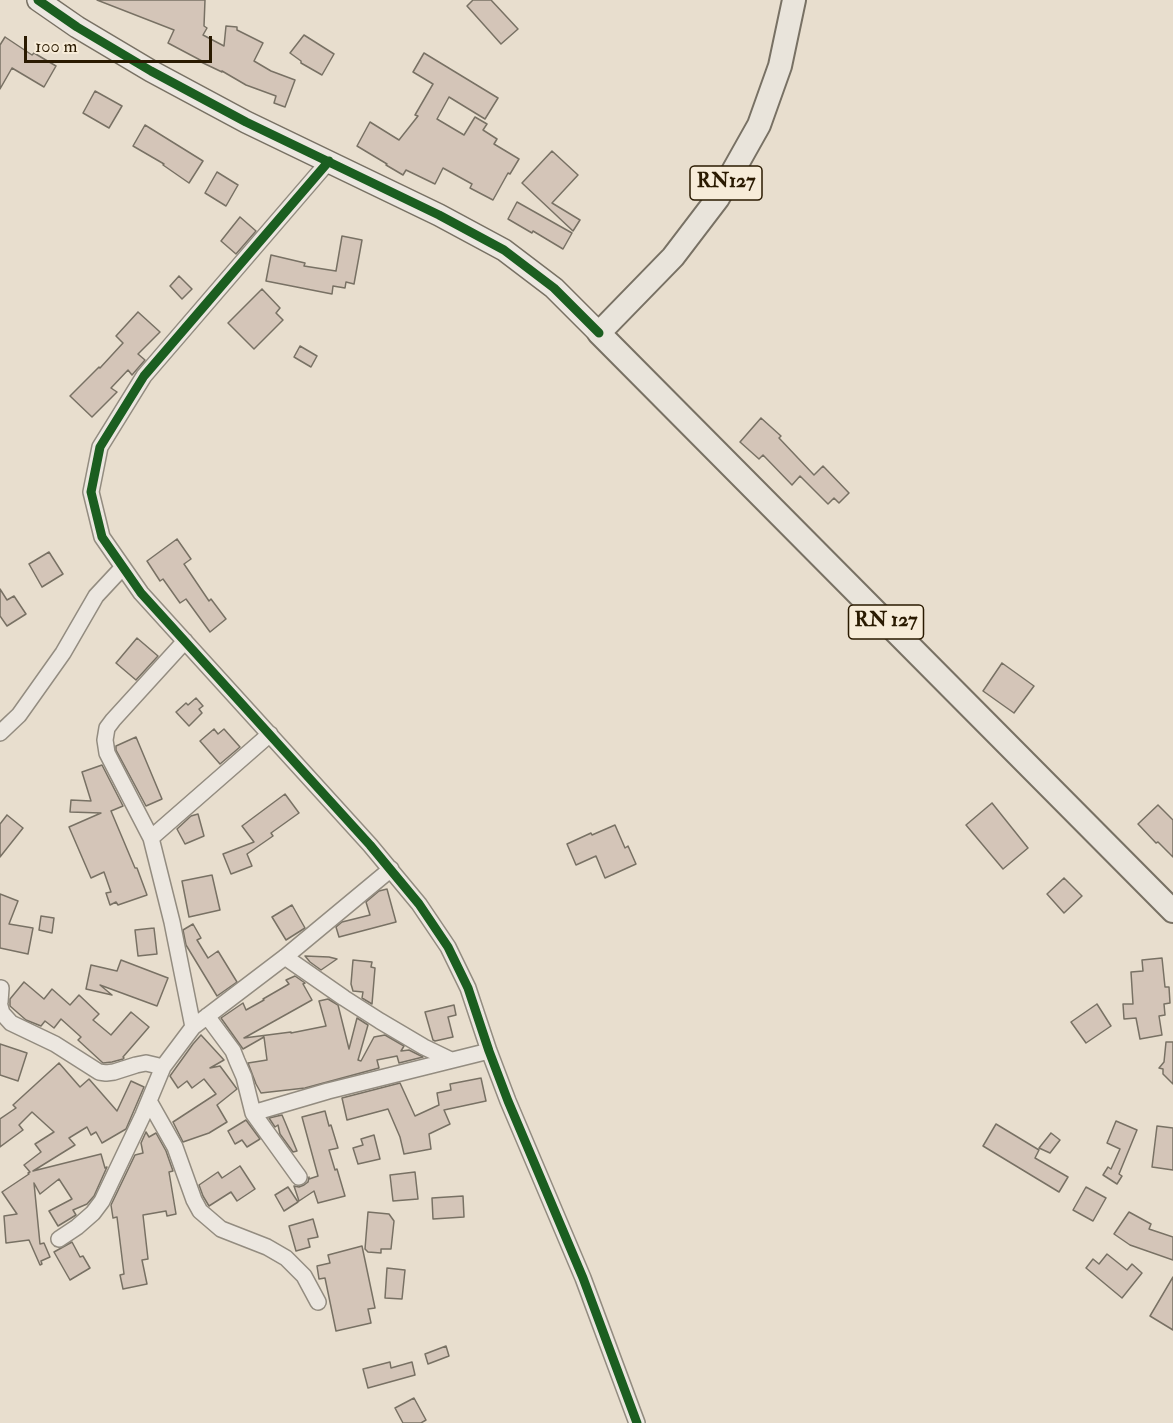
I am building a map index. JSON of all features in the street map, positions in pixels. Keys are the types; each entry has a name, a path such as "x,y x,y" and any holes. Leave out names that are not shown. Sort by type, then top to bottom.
{"main road":[{"name":"RN127","path":"599,333 673,257 718,198 759,125 780,66 794,0"},
{"name":"RN 127","path":"599,333 1173,911"}],"street":[{"path":"38,0 77,27 151,71 246,122 439,215 504,250 554,288 599,333"},
{"path":"329,161 144,376 100,447 91,492 102,537 141,593 391,869 420,904 448,947 468,988 508,1101 583,1278 637,1423"},
{"path":"0,733 19,715 63,653 96,596 123,567"},
{"path":"185,641 107,728 105,740 107,753 151,838 172,922 193,1027"},
{"path":"151,838 270,734"},
{"path":"59,1239 93,1213 102,1201 163,1067 193,1027 285,957 391,869"},
{"path":"285,957 380,1021 451,1060"},
{"path":"0,999 2,1013 11,1023 55,1044 99,1072 114,1072 146,1063 163,1067"},
{"path":"207,1016 233,1051 244,1077 253,1113 299,1178"},
{"path":"253,1113 328,1091 489,1051"},
{"path":"148,1101 175,1147 200,1211 221,1229 286,1258 303,1276 318,1302"}],"building":[{"path":"97,0 205,0 204,26 207,28 203,35 224,46 226,26 237,27 237,30 263,43 254,61 271,71 295,80 285,107 274,103 276,96 246,85 168,43 174,30"},
{"path":"473,0 491,0 518,29 501,44 467,6"},
{"path":"304,35 334,54 322,75 301,63 290,53"},
{"path":"5,37 32,55 34,53 56,66 44,87 12,68 0,89 0,45"},
{"path":"424,53 498,98 485,119 449,97 437,119 464,135 475,117 487,124 483,130 497,139 494,144 519,159 493,200 470,188 472,184 443,168 435,184 406,170 403,175 357,146 370,122 399,140 418,116 415,115 433,84 413,72"},
{"path":"95,91 122,106 109,128 83,113"},
{"path":"145,125 203,161 189,183 164,164 133,146"},
{"path":"552,151 578,175 552,203 580,220 573,231 522,183"},
{"path":"217,172 238,185 226,206 205,193"},
{"path":"517,202 572,233 563,249 508,219"},
{"path":"240,217 256,231 236,254 221,241"},
{"path":"342,236 362,240 354,284 346,282 345,288 333,286 332,294 266,281 271,255 305,263 304,266 336,271"},
{"path":"179,276 192,289 182,299 170,286"},
{"path":"262,289 280,308 276,313 283,320 254,349 228,323"},
{"path":"138,312 160,332 138,354 145,360 132,375 128,370 111,388 117,392 92,417 70,396 123,343 116,336"},
{"path":"300,346 317,356 311,367 294,357"},
{"path":"761,418 781,436 779,438 814,475 823,466 849,493 839,503 834,498 828,504 800,476 792,485 763,455 759,459 740,442"},
{"path":"177,539 191,559 184,564 209,601 211,599 226,619 210,632 186,599 180,603 163,579 160,581 147,561"},
{"path":"49,552 63,574 42,587 29,564"},
{"path":"0,589 7,600 14,596 26,614 7,626 0,616"},
{"path":"137,638 158,656 136,680 116,663"},
{"path":"1002,663 1034,686 1014,713 983,691"},
{"path":"196,698 203,706 199,709 202,713 189,726 176,712"},
{"path":"214,729 218,734 224,729 240,747 220,764 200,741"},
{"path":"136,737 162,799 146,806 116,750 116,746"},
{"path":"102,765 123,806 111,811 147,895 118,905 116,902 110,905 106,893 111,892 104,872 91,878 69,827 101,813 70,812 71,800 91,801 82,772"},
{"path":"285,794 299,813 271,833 273,836 247,854 252,866 231,874 223,854 254,842 242,826"},
{"path":"992,803 1028,848 1003,869 966,825"},
{"path":"1158,805 1173,820 1173,857 1138,824"},
{"path":"198,814 204,836 185,844 177,829 191,816"},
{"path":"7,815 23,828 0,857 0,824"},
{"path":"615,825 625,848 628,846 636,864 605,878 596,856 576,865 567,844"},
{"path":"212,875 220,910 189,917 182,881"},
{"path":"1064,878 1082,896 1064,913 1047,894"},
{"path":"387,889 396,922 339,937 336,927 342,922 370,915 366,902 379,891"},
{"path":"0,894 18,901 9,924 33,928 28,954 0,948"},
{"path":"292,905 305,928 286,940 272,917"},
{"path":"41,916 54,918 52,933 39,930"},
{"path":"193,924 201,938 197,940 208,958 218,951 237,982 217,996 186,945 183,930"},
{"path":"154,928 157,954 138,956 135,930"},
{"path":"305,956 329,957 337,959 321,970"},
{"path":"1162,958 1165,987 1169,987 1170,1003 1164,1004 1165,1015 1159,1016 1162,1035 1140,1039 1136,1018 1124,1019 1123,1004 1133,1004 1131,972 1143,971 1142,960"},
{"path":"121,960 168,978 157,1006 100,985 112,995 86,989 91,965 117,971"},
{"path":"353,960 372,962 371,967 375,968 372,1004 362,998 363,992 353,991 351,984"},
{"path":"295,976 305,983 303,984 312,1000 244,1038 291,1033 326,1026 319,1001 328,999 338,1005 349,1049 357,1018 368,1025 358,1060 361,1061 374,1037 385,1035 404,1046 401,1051 409,1050 423,1057 399,1063 397,1056 377,1060 379,1068 305,1088 261,1093 248,1063 267,1060 264,1037 243,1049 221,1018 243,1003 246,1010 264,1000 289,984 286,980"},
{"path":"24,982 44,999 52,989 70,1005 79,995 99,1014 93,1020 111,1035 131,1012 149,1027 123,1059 103,1063 78,1040 81,1037 61,1019 54,1028 45,1021 41,1026 26,1020 10,1006 10,999"},
{"path":"1097,1004 1111,1026 1086,1043 1071,1022"},
{"path":"454,1005 456,1015 448,1017 453,1037 433,1040 425,1012"},
{"path":"201,1035 224,1060 210,1068 220,1066 237,1089 217,1105 227,1122 209,1133 183,1142 173,1122 216,1094 204,1079 192,1088 187,1081 178,1088 170,1076"},
{"path":"1166,1042 1173,1042 1173,1084 1163,1074 1163,1069 1159,1068 1164,1062"},
{"path":"0,1044 27,1053 18,1081 0,1075"},
{"path":"59,1063 80,1087 89,1079 117,1111 131,1081 144,1087 126,1129 102,1143 96,1132 91,1135 87,1127 69,1138 75,1145 33,1171 101,1154 105,1168 107,1167 94,1196 87,1204 73,1210 76,1215 58,1226 49,1211 72,1199 59,1179 40,1194 34,1183 40,1244 44,1243 50,1257 41,1261 40,1265 29,1240 6,1243 4,1216 17,1214 2,1192 29,1174 30,1172 24,1165 41,1152 35,1144 54,1132 32,1112 19,1125 23,1130 0,1147 0,1119 16,1108 13,1105"},
{"path":"481,1078 486,1101 444,1110 450,1124 429,1134 431,1149 404,1154 400,1137 388,1109 347,1120 342,1098 400,1083 415,1116 439,1105 437,1093 451,1090 450,1084"},
{"path":"325,1111 338,1148 329,1150 345,1196 318,1203 314,1191 299,1201 294,1186 304,1185 308,1182 309,1177 309,1179 318,1176 302,1117"},
{"path":"282,1115 297,1151 293,1152 280,1134 278,1125 275,1127 269,1118"},
{"path":"246,1120 260,1139 247,1147 242,1140 235,1144 228,1131"},
{"path":"1116,1121 1137,1130 1119,1174 1122,1176 1117,1184 1103,1175 1108,1167 1111,1169 1120,1149 1107,1143"},
{"path":"996,1124 1039,1150 1035,1158 1068,1177 1059,1192 983,1146"},
{"path":"1157,1126 1173,1128 1173,1170 1152,1167"},
{"path":"146,1132 149,1137 156,1133 166,1151 173,1171 169,1172 176,1214 167,1216 166,1211 143,1215 148,1259 142,1260 147,1284 123,1289 120,1275 124,1274 117,1217 113,1218 111,1205 135,1155 143,1153 141,1143"},
{"path":"1051,1133 1060,1140 1050,1153 1039,1148"},
{"path":"374,1135 380,1159 358,1164 353,1148 363,1145 361,1139"},
{"path":"240,1166 255,1189 237,1201 231,1192 209,1206 199,1185 218,1172 222,1178"},
{"path":"415,1172 418,1199 393,1201 390,1175"},
{"path":"288,1187 298,1202 284,1211 275,1195"},
{"path":"1086,1187 1106,1198 1093,1221 1073,1210"},
{"path":"463,1196 464,1217 433,1219 432,1198"},
{"path":"368,1212 389,1214 394,1221 391,1249 381,1249 381,1253 368,1252 365,1249"},
{"path":"1129,1212 1151,1224 1149,1229 1173,1237 1173,1260 1130,1245 1114,1234"},
{"path":"313,1219 318,1237 308,1239 310,1247 296,1251 289,1226"},
{"path":"72,1242 80,1257 83,1256 90,1268 70,1280 54,1252"},
{"path":"362,1246 375,1308 368,1309 371,1323 336,1331 325,1278 319,1279 317,1266 330,1263 328,1255"},
{"path":"1107,1254 1127,1270 1132,1264 1142,1273 1122,1298 1086,1268 1093,1259 1099,1264"},
{"path":"387,1268 405,1270 402,1299 385,1298"},
{"path":"1173,1277 1173,1330 1150,1316"},
{"path":"446,1346 449,1356 428,1364 425,1354"},
{"path":"390,1362 391,1368 412,1362 415,1375 368,1388 363,1369"},
{"path":"414,1398 426,1420 421,1423 403,1423 395,1408"}],"cycle path":[{"path":"38,0 77,27 151,71 246,122 439,215 504,250 554,288 599,333"},
{"path":"329,161 144,376 100,447 91,492 102,537 141,593 370,845 419,904 448,947 468,988 508,1101 583,1278 637,1423"}]}
